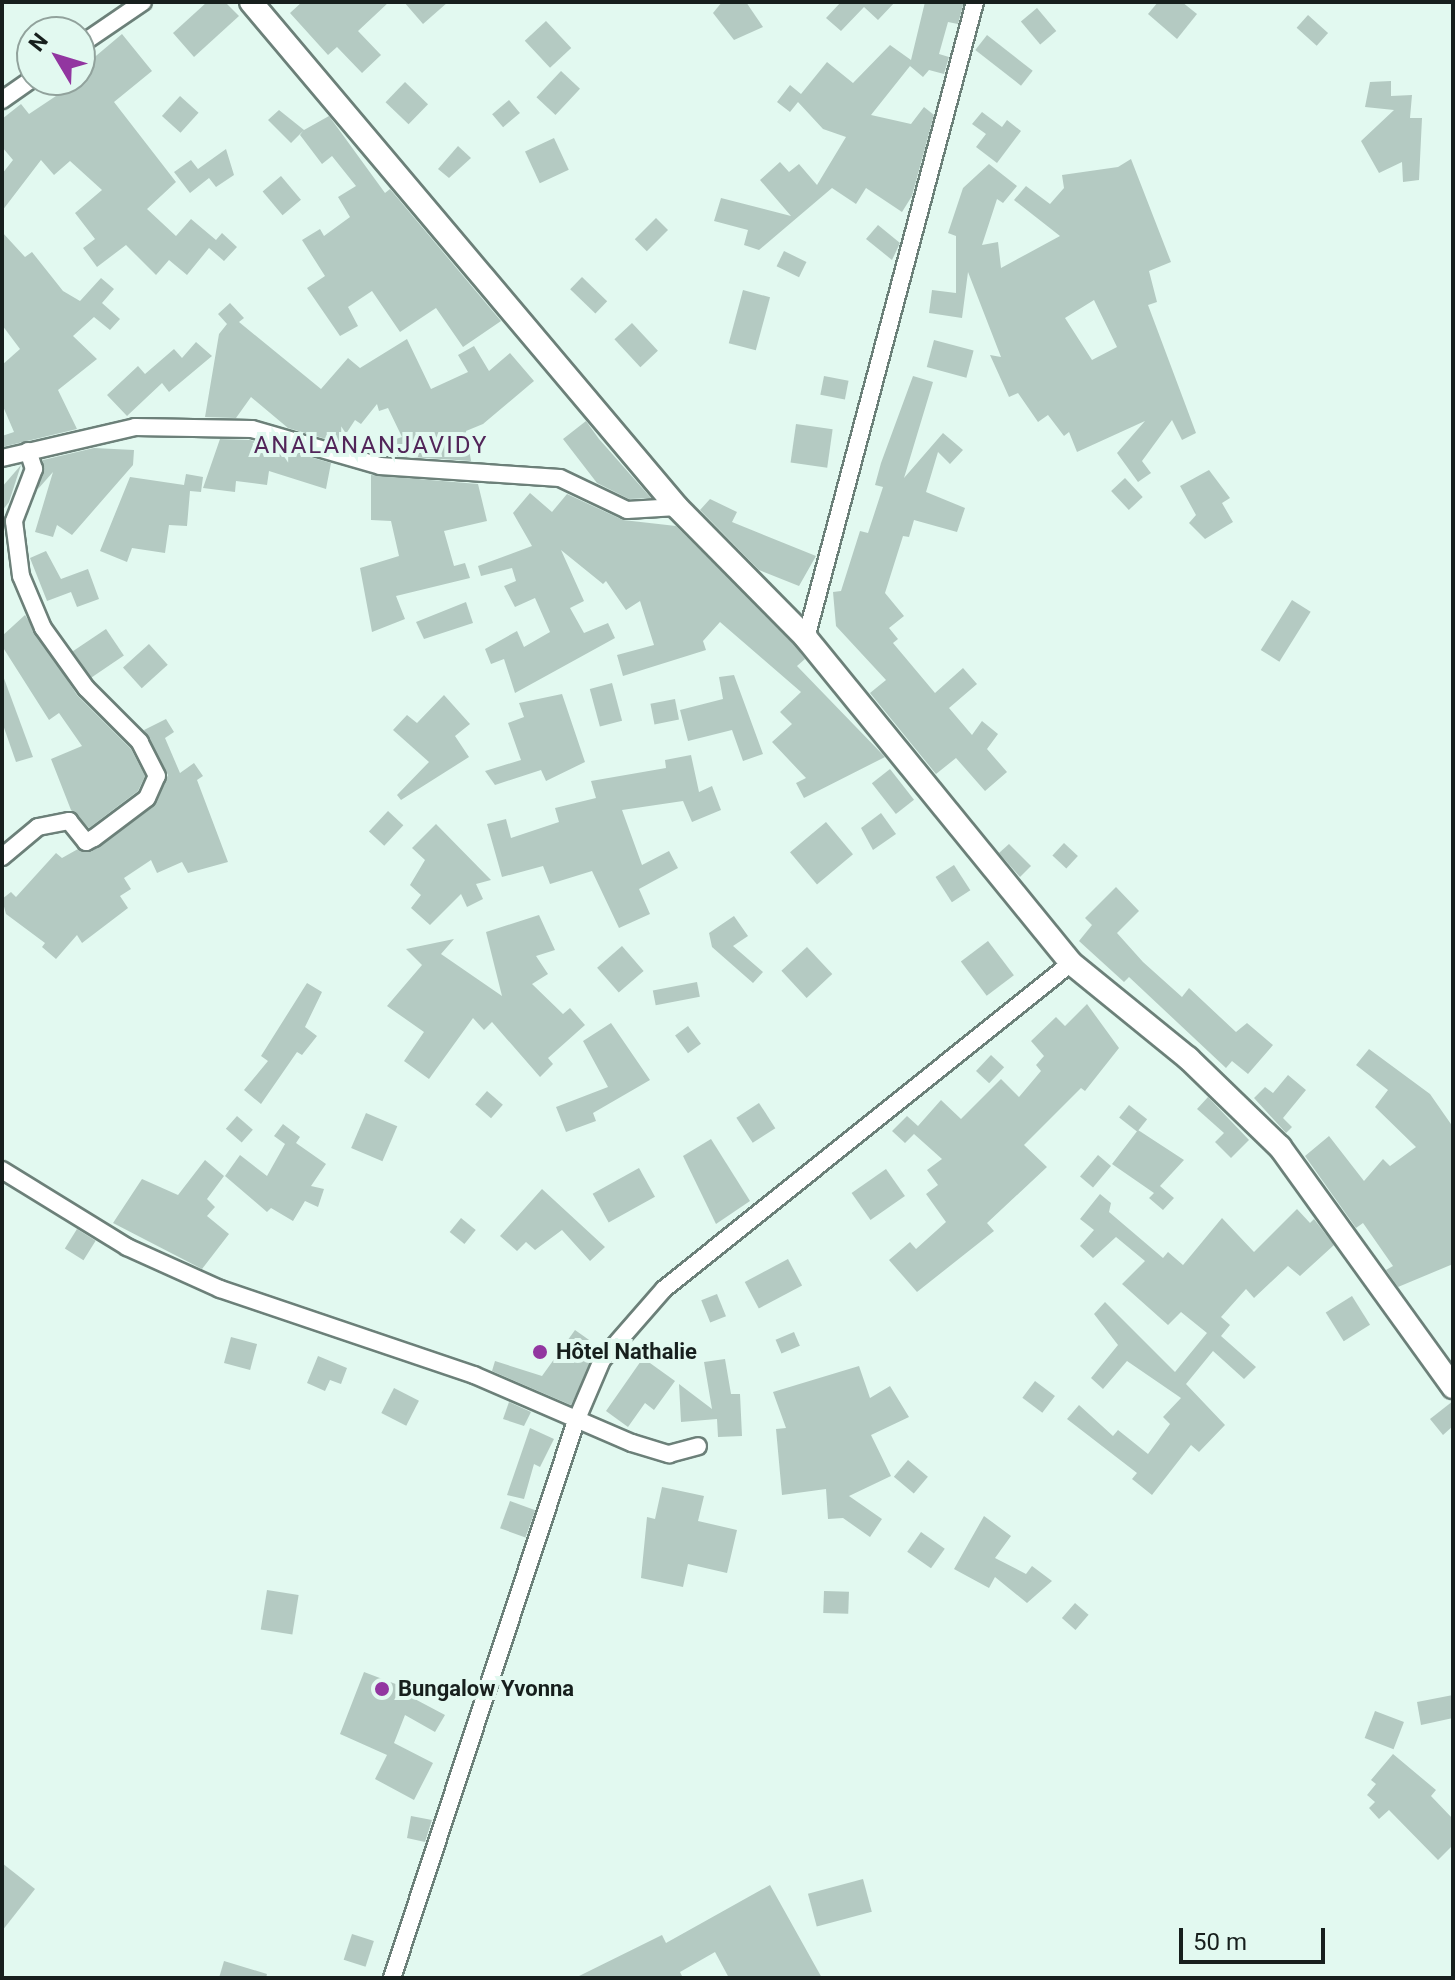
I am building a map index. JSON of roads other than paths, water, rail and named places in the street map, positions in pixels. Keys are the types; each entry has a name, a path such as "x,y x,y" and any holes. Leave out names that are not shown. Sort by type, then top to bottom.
{"street":[{"path":"96,34 143,2"},
{"path":"251,2 677,507 806,638 1071,963 1188,1058 1280,1147 1453,1387"},
{"path":"806,638 929,161 970,41 975,2"},
{"path":"2,458 135,427 252,429 380,466 560,478 627,510 677,507"},
{"path":"2,857 38,827 69,821 86,842 94,838 147,798 157,776 140,742 86,688 43,628 21,576 14,521 31,484 28,451"},
{"path":"392,1978 576,1421 602,1360 664,1289 1071,963"},
{"path":"2,1170 127,1247 220,1289 474,1375 576,1421 669,1454 698,1446"}],"place":[{"name":"Hôtel Nathalie","path":"540,1352"},
{"name":"Bungalow Yvonna","path":"382,1689"}],"district":[{"name":"ANALANANJAVIDY","path":"371,446"}]}
